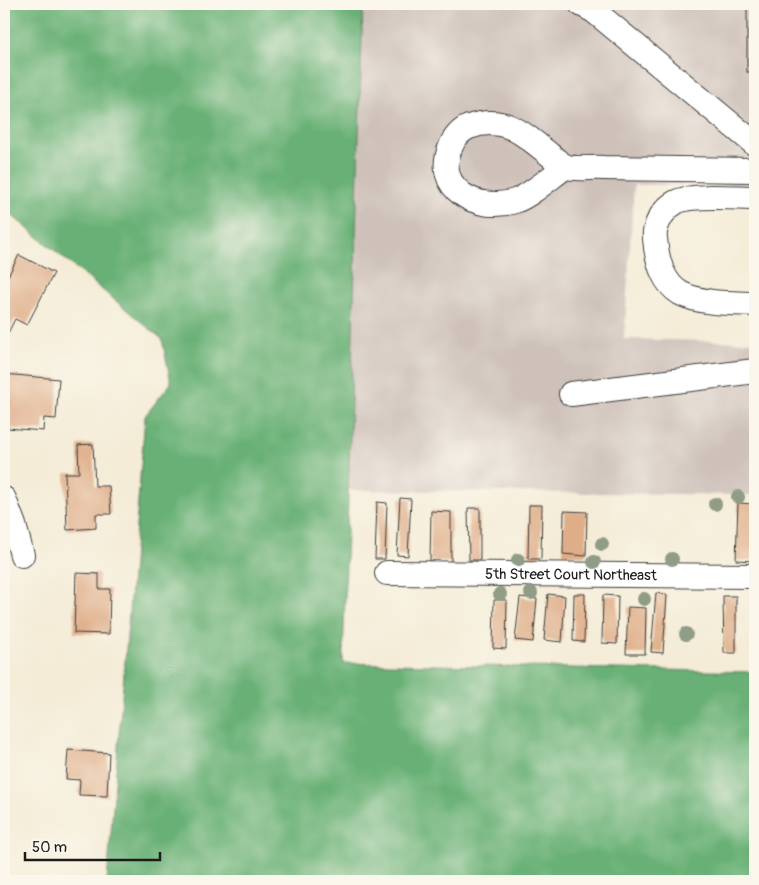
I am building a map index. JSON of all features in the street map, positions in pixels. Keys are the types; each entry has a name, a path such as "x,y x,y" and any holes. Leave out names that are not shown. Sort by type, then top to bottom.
{"street":[{"path":"581,4 594,11 755,144"},
{"path":"566,167 511,126 481,123 465,129 454,140 447,156 446,169 449,180 461,194 476,201 494,204 516,200 566,167 755,170"},
{"path":"755,198 694,198 677,201 667,208 660,218 654,233 661,270 667,280 680,293 699,299 755,304"},
{"path":"571,394 755,371"},
{"path":"4,500 14,525 22,555"},
{"name":"5th Street Court Northeast","path":"387,573 755,576"}],"shaded area":[{"path":"363,4 755,4 755,185 634,185 624,339 755,342 755,495 348,490"}],"green space":[{"path":"4,4 363,4 343,663 755,672 755,881 107,881 145,416 171,383 162,339 4,209"}],"building":[{"path":"747,4 755,4 755,72 747,72"},
{"path":"19,255 54,273 27,325 15,319 8,333 4,330 4,284"},
{"path":"4,374 59,379 56,419 44,418 43,431 7,428 9,401 4,401"},
{"path":"93,444 95,486 109,486 111,514 96,514 96,528 67,530 65,473 79,473 78,445"},
{"path":"400,498 411,499 408,556 397,555"},
{"path":"377,502 387,503 385,559 375,559"},
{"path":"738,503 754,504 753,561 736,560"},
{"path":"529,505 542,505 541,559 528,559"},
{"path":"468,508 480,508 480,560 469,560"},
{"path":"431,511 451,512 451,562 430,561"},
{"path":"564,511 587,512 586,556 563,554"},
{"path":"76,573 99,574 99,589 110,589 109,634 74,633"},
{"path":"656,593 667,595 663,653 651,652"},
{"path":"548,594 565,596 562,642 544,640"},
{"path":"574,594 585,594 584,642 573,641"},
{"path":"603,595 618,596 617,644 602,643"},
{"path":"753,595 755,595 755,636 754,636"},
{"path":"723,596 736,596 736,653 724,653"},
{"path":"520,597 537,599 533,642 515,640"},
{"path":"494,600 507,600 506,649 493,648"},
{"path":"628,607 646,608 645,654 626,654"},
{"path":"68,750 109,753 107,796 79,795 80,780 66,779"}]}
